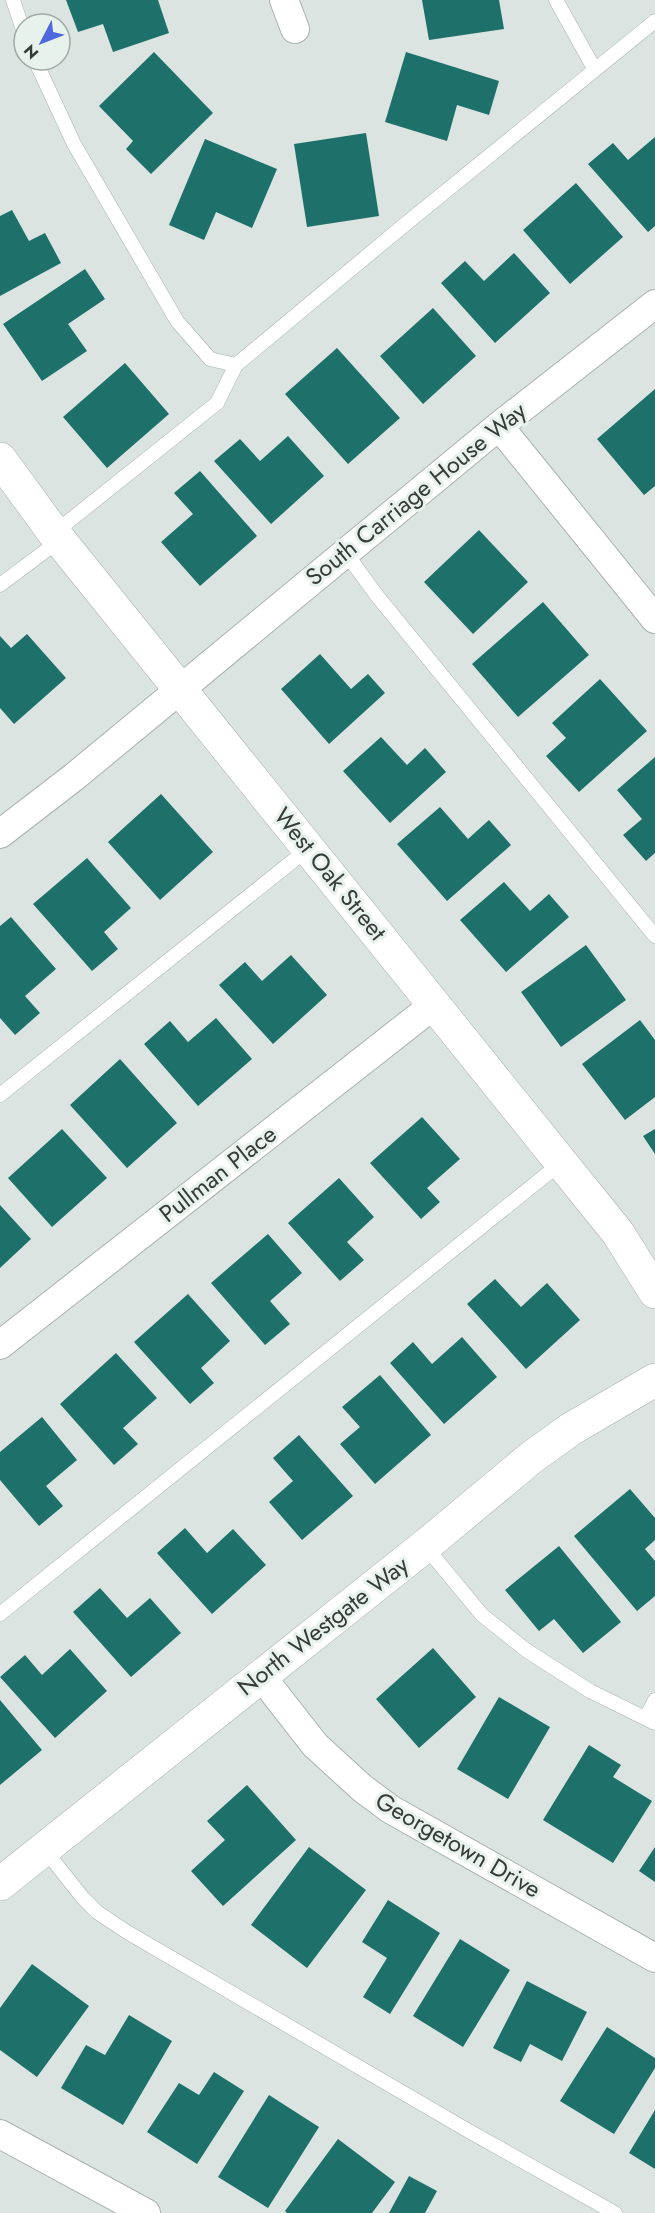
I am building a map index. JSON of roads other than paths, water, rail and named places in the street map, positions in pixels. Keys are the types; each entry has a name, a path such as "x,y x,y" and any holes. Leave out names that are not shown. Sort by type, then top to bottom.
{"street":[{"path":"284,0 295,29"},
{"name":"South Carriage House Way","path":"0,834 74,777 499,426 655,304"},
{"path":"499,426 655,619"},
{"name":"West Oak Street","path":"0,459 57,536 618,1233 655,1292"},
{"name":"Pullman Place","path":"0,1345 435,1004"},
{"name":"North Westgate Way","path":"0,1884 425,1546 532,1457 571,1429 655,1380"},
{"name":"Georgetown Drive","path":"261,1676 315,1745 362,1788 390,1809 655,1958"},
{"path":"0,2134 146,2213"}],"lane":[{"path":"556,0 595,70"},
{"path":"0,585 217,403 236,365 655,21"},
{"path":"41,72 74,144 177,321 210,359 236,365"},
{"path":"345,552 378,597 655,936"},
{"path":"0,1095 309,848"},
{"path":"0,1614 562,1162"},
{"path":"425,1546 482,1615 508,1636 590,1691 650,1720 655,1700"},
{"path":"44,1849 83,1898 127,1932 467,2130 615,2213"}]}
